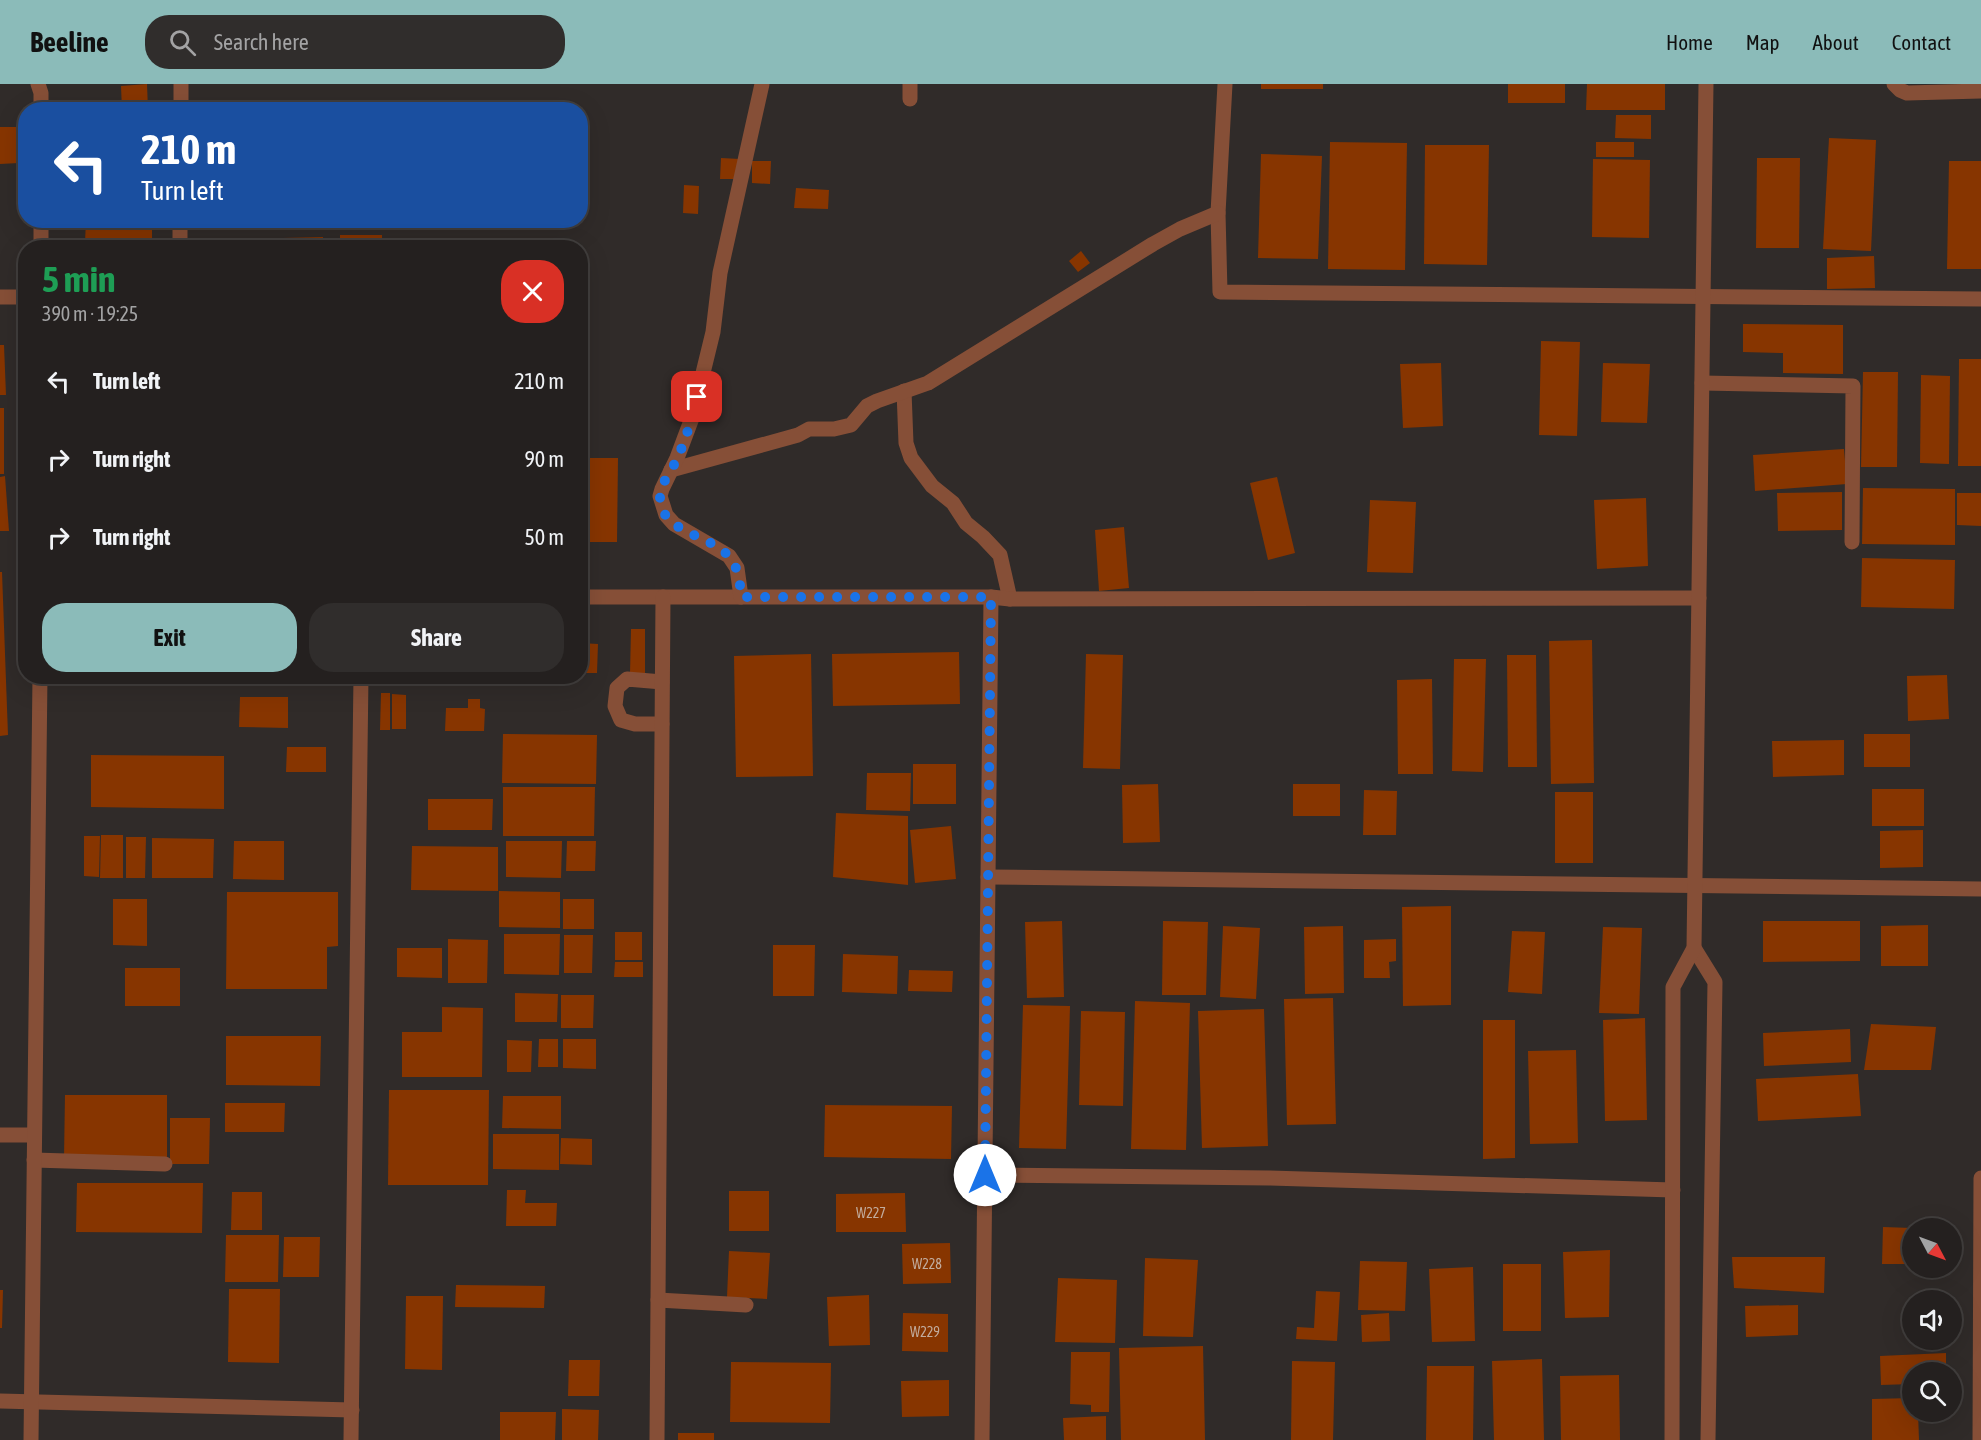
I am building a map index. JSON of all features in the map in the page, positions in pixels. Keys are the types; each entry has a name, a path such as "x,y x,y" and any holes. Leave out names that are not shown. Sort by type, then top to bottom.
{"street":[{"path":"38,84 41,102"},
{"path":"181,84 181,102"},
{"path":"741,597 737,568 729,556 674,524 666,515 660,496 692,418 713,332 720,273 762,84"},
{"path":"1225,84 1218,213 1220,291 1981,299"},
{"path":"1672,1440 1673,987 1694,948 1706,84"},
{"path":"1893,84 1907,93 1981,91"},
{"path":"671,470 798,435 809,429 844,428 853,423 867,406 928,383 1180,229 1218,213"},
{"path":"0,297 18,297"},
{"path":"1702,383 1853,386 1852,542"},
{"path":"904,391 906,443 910,458 932,486 953,503 966,523 1000,555 1010,599"},
{"path":"588,597 1699,598"},
{"path":"657,1440 663,597"},
{"path":"982,1440 991,597"},
{"path":"662,682 627,680 617,688 615,706 621,720 636,724 662,724"},
{"path":"31,1440 40,684"},
{"path":"351,1440 361,684"},
{"path":"988,877 1981,889"},
{"path":"1694,948 1715,982 1708,1440"},
{"path":"0,1135 34,1135"},
{"path":"34,1160 165,1164"},
{"path":"985,1175 1269,1178 1673,1190"},
{"path":"1980,1440 1981,1178"},
{"path":"658,1300 746,1305"},
{"path":"0,1401 352,1410"}],"building":[{"path":"147,84 148,102 122,102 121,86"},
{"path":"1261,84 1323,84 1323,89 1261,89"},
{"path":"1508,84 1565,84 1565,103 1508,103"},
{"path":"1587,84 1665,84 1665,110 1586,110"},
{"path":"1616,115 1651,115 1651,139 1615,138"},
{"path":"0,127 18,127 18,163 0,164"},
{"path":"1829,138 1876,140 1871,251 1823,249"},
{"path":"1330,142 1407,143 1405,270 1328,269"},
{"path":"1596,142 1634,142 1634,157 1596,157"},
{"path":"1425,145 1489,145 1487,265 1424,264"},
{"path":"1261,154 1322,156 1318,259 1258,258"},
{"path":"721,158 740,159 739,179 720,179"},
{"path":"1757,158 1800,158 1799,248 1756,248"},
{"path":"1593,159 1650,160 1649,238 1592,237"},
{"path":"752,161 771,161 770,184 752,183"},
{"path":"1949,161 1981,161 1981,269 1947,269"},
{"path":"684,185 699,186 698,214 683,213"},
{"path":"796,188 829,190 828,209 794,208"},
{"path":"86,228 152,228 152,240 85,240"},
{"path":"340,235 382,235 382,240 340,240"},
{"path":"323,237 323,240 283,240 283,238"},
{"path":"1081,251 1090,263 1078,272 1069,261"},
{"path":"1874,256 1875,288 1827,289 1827,258"},
{"path":"1743,324 1843,325 1843,374 1783,373 1783,353 1743,352"},
{"path":"1541,341 1580,342 1577,436 1539,435"},
{"path":"0,345 4,345 6,395 0,395"},
{"path":"1959,359 1981,359 1981,466 1958,466"},
{"path":"1441,363 1443,426 1403,428 1400,364"},
{"path":"1603,363 1650,364 1647,423 1601,422"},
{"path":"1863,372 1898,372 1897,467 1861,467"},
{"path":"1921,375 1950,376 1949,464 1920,463"},
{"path":"0,408 4,408 4,474 0,474"},
{"path":"1844,449 1847,484 1755,491 1753,455"},
{"path":"588,458 618,458 617,542 588,542"},
{"path":"5,476 9,531 0,531 0,477"},
{"path":"1277,477 1295,553 1268,560 1250,483"},
{"path":"1863,488 1955,489 1955,545 1862,544"},
{"path":"1842,492 1842,530 1778,531 1777,493"},
{"path":"1957,493 1981,493 1981,526 1957,525"},
{"path":"1646,498 1648,566 1597,569 1594,500"},
{"path":"1370,500 1416,502 1413,573 1367,572"},
{"path":"1124,527 1129,588 1099,591 1095,530"},
{"path":"1862,558 1955,560 1954,609 1861,607"},
{"path":"0,572 2,572 8,735 0,736"},
{"path":"631,629 645,629 645,674 630,674"},
{"path":"1592,640 1594,783 1551,784 1549,641"},
{"path":"588,643 598,644 597,673 588,673"},
{"path":"959,652 960,704 833,706 832,654"},
{"path":"811,654 813,776 736,777 734,656"},
{"path":"1086,654 1123,655 1120,769 1083,768"},
{"path":"1507,655 1536,655 1537,767 1508,767"},
{"path":"1454,659 1486,659 1483,772 1452,771"},
{"path":"1947,675 1949,719 1908,721 1907,676"},
{"path":"1432,679 1433,774 1398,774 1397,680"},
{"path":"381,693 390,693 390,730 380,730"},
{"path":"392,694 406,695 406,729 392,729"},
{"path":"240,697 288,697 288,728 239,727"},
{"path":"468,699 480,699 480,708 485,709 484,731 445,731 446,708 468,708"},
{"path":"503,734 597,735 596,784 502,783"},
{"path":"1864,734 1910,734 1910,767 1864,767"},
{"path":"1844,740 1844,775 1773,777 1772,741"},
{"path":"287,747 326,747 326,772 286,772"},
{"path":"91,755 224,756 224,809 91,807"},
{"path":"913,764 956,764 956,804 913,804"},
{"path":"867,773 911,773 910,811 866,810"},
{"path":"1158,784 1160,842 1123,843 1122,785"},
{"path":"1293,784 1340,784 1340,816 1293,816"},
{"path":"503,787 595,787 594,836 503,836"},
{"path":"1872,789 1924,789 1924,826 1872,826"},
{"path":"1364,790 1397,791 1396,835 1363,835"},
{"path":"1555,792 1593,792 1593,863 1555,863"},
{"path":"428,799 493,799 492,830 428,830"},
{"path":"836,813 908,816 908,885 833,877"},
{"path":"951,826 956,879 915,883 910,830"},
{"path":"1923,830 1923,867 1880,868 1880,831"},
{"path":"101,835 123,835 123,878 100,878"},
{"path":"84,836 100,836 99,877 84,876"},
{"path":"126,837 146,837 145,878 126,878"},
{"path":"152,838 214,839 213,878 152,878"},
{"path":"234,841 284,841 284,880 233,879"},
{"path":"506,841 562,841 561,878 506,877"},
{"path":"567,841 596,841 595,871 566,871"},
{"path":"412,846 498,847 498,891 411,890"},
{"path":"499,891 560,892 560,928 499,927"},
{"path":"227,892 338,892 338,946 327,947 327,989 226,989"},
{"path":"113,899 147,899 147,946 113,945"},
{"path":"563,899 594,899 594,929 563,929"},
{"path":"1451,906 1451,1005 1403,1006 1402,907"},
{"path":"1062,921 1064,997 1027,998 1025,922"},
{"path":"1163,921 1208,922 1206,995 1162,995"},
{"path":"1763,921 1860,921 1860,961 1763,962"},
{"path":"1928,925 1928,966 1881,966 1881,926"},
{"path":"1223,926 1260,928 1256,999 1220,997"},
{"path":"1343,926 1344,993 1305,994 1304,927"},
{"path":"1603,927 1642,928 1639,1014 1599,1013"},
{"path":"1512,931 1545,932 1542,994 1508,992"},
{"path":"615,932 642,932 642,960 615,960"},
{"path":"504,934 560,934 559,975 504,974"},
{"path":"564,935 593,935 592,973 564,973"},
{"path":"448,939 488,940 487,983 448,983"},
{"path":"1396,939 1396,961 1389,962 1390,978 1364,978 1364,940"},
{"path":"773,945 815,945 814,996 773,996"},
{"path":"397,948 442,948 442,978 397,977"},
{"path":"843,954 898,956 897,994 842,992"},
{"path":"615,962 643,962 643,977 614,977"},
{"path":"125,968 180,968 180,1006 125,1006"},
{"path":"909,970 953,971 952,992 908,991"},
{"path":"515,993 558,994 557,1022 515,1022"},
{"path":"561,995 594,995 593,1028 561,1028"},
{"path":"1333,998 1336,1124 1287,1125 1284,999"},
{"path":"1135,1001 1190,1003 1186,1150 1131,1149"},
{"path":"1023,1005 1070,1006 1066,1149 1019,1148"},
{"path":"442,1007 483,1008 482,1077 402,1077 402,1032 442,1032"},
{"path":"1264,1009 1268,1146 1202,1148 1198,1011"},
{"path":"1081,1011 1125,1012 1123,1106 1079,1105"},
{"path":"1645,1018 1647,1120 1605,1121 1603,1020"},
{"path":"1483,1020 1515,1020 1515,1158 1483,1159"},
{"path":"1871,1024 1936,1027 1931,1070 1864,1070"},
{"path":"1850,1029 1851,1062 1764,1066 1763,1033"},
{"path":"226,1036 321,1036 320,1086 226,1085"},
{"path":"539,1039 558,1039 558,1067 538,1067"},
{"path":"563,1039 596,1039 596,1069 563,1068"},
{"path":"507,1040 532,1041 531,1072 507,1072"},
{"path":"1576,1050 1578,1143 1530,1144 1528,1051"},
{"path":"1858,1074 1861,1116 1758,1121 1756,1079"},
{"path":"389,1090 489,1090 488,1185 388,1185"},
{"path":"65,1095 167,1095 167,1159 64,1158"},
{"path":"503,1096 561,1096 561,1129 502,1128"},
{"path":"225,1103 285,1103 284,1132 225,1132"},
{"path":"825,1105 952,1106 951,1159 824,1157"},
{"path":"170,1118 210,1118 209,1164 170,1164"},
{"path":"493,1134 559,1134 559,1170 493,1169"},
{"path":"561,1138 592,1139 592,1165 560,1164"},
{"path":"77,1183 203,1183 202,1233 76,1232"},
{"path":"507,1190 526,1190 525,1203 557,1203 556,1226 506,1226"},
{"path":"729,1191 769,1191 769,1231 729,1231"},
{"path":"232,1192 262,1192 262,1230 231,1230"},
{"path":"905,1193 906,1232 836,1232 836,1194"},
{"path":"1883,1227 1902,1228 1902,1264 1882,1264"},
{"path":"226,1235 279,1235 278,1282 225,1282"},
{"path":"284,1237 320,1237 319,1277 283,1277"},
{"path":"950,1243 951,1283 903,1284 902,1244"},
{"path":"1610,1250 1609,1317 1565,1318 1563,1252"},
{"path":"729,1251 770,1253 767,1299 727,1297"},
{"path":"1732,1257 1825,1257 1824,1293 1734,1288"},
{"path":"1145,1258 1198,1260 1193,1337 1143,1336"},
{"path":"1360,1261 1407,1262 1405,1311 1358,1310"},
{"path":"1503,1264 1541,1264 1541,1331 1503,1331"},
{"path":"1473,1267 1475,1341 1432,1342 1429,1269"},
{"path":"1058,1278 1117,1280 1115,1343 1055,1342"},
{"path":"456,1285 545,1286 544,1308 455,1307"},
{"path":"229,1289 280,1289 279,1363 228,1362"},
{"path":"0,1290 3,1290 2,1328 0,1328"},
{"path":"1316,1291 1340,1292 1337,1341 1296,1339 1297,1327 1314,1328"},
{"path":"869,1295 870,1345 829,1346 827,1297"},
{"path":"406,1296 443,1296 442,1370 405,1369"},
{"path":"1798,1305 1798,1335 1746,1337 1745,1306"},
{"path":"903,1313 948,1314 948,1352 902,1351"},
{"path":"1389,1313 1390,1341 1362,1342 1361,1315"},
{"path":"1203,1346 1205,1440 1121,1440 1119,1348"},
{"path":"1071,1352 1110,1352 1109,1412 1091,1412 1091,1405 1070,1404"},
{"path":"1946,1353 1946,1362 1902,1362 1902,1384 1881,1385 1880,1356"},
{"path":"1542,1359 1544,1440 1494,1440 1492,1361"},
{"path":"569,1360 600,1360 599,1396 568,1396"},
{"path":"1292,1361 1335,1362 1333,1440 1291,1440"},
{"path":"731,1362 831,1363 830,1423 730,1422"},
{"path":"1427,1366 1474,1366 1473,1440 1426,1440"},
{"path":"1619,1375 1620,1440 1561,1440 1560,1376"},
{"path":"949,1380 949,1416 902,1417 901,1381"},
{"path":"1902,1398 1902,1422 1918,1422 1919,1440 1872,1440 1872,1399"},
{"path":"562,1409 599,1410 598,1440 562,1440"},
{"path":"500,1412 556,1412 555,1440 500,1440"},
{"path":"1106,1416 1106,1440 1064,1440 1063,1418"},
{"path":"678,1433 714,1433 714,1440 678,1440"}],"route":[{"path":"697,397 677,458 662,489 661,505 674,524 729,556 737,568 741,597 991,597 985,1175"}]}
